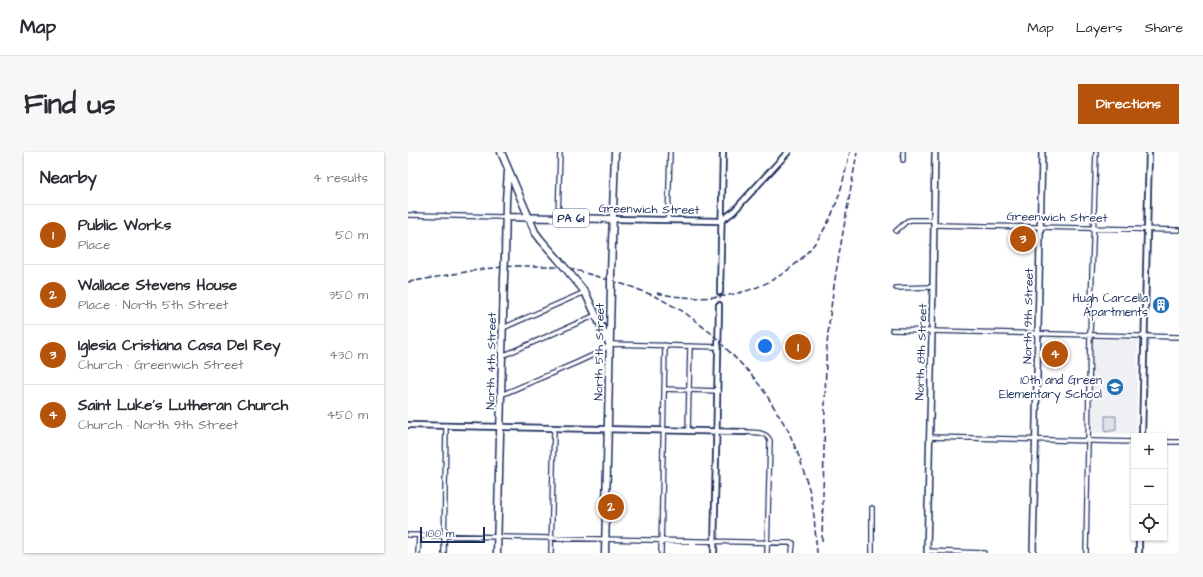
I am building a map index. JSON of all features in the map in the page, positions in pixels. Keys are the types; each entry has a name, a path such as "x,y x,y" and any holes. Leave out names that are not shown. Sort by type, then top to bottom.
{"main road":[{"name":"North 5th Street","path":"606,553 611,274 615,152"},
{"name":"North 8th Street","path":"927,552 935,152"},
{"name":"North 9th Street","path":"1033,553 1042,152"},
{"path":"502,153 535,232 585,292 610,344"},
{"name":"North 4th Street","path":"497,553 505,217 508,170"},
{"name":"Greenwich Street","path":"505,217 613,219"}],"street":[{"path":"558,218 560,152"},
{"path":"668,220 670,152"},
{"path":"720,292 723,152"},
{"path":"721,221 733,212 788,152"},
{"path":"902,160 903,152"},
{"path":"1086,553 1090,335 1096,152"},
{"path":"1142,433 1148,152"},
{"name":"Greenwich Street","path":"408,214 505,217"},
{"name":"Greenwich Street","path":"613,219 721,221"},
{"name":"Greenwich Street","path":"896,231 907,221 911,220 1040,227 1179,230"},
{"path":"896,288 933,287"},
{"path":"503,328 585,292"},
{"path":"714,553 719,306"},
{"path":"502,356 596,315"},
{"path":"892,330 1179,337"},
{"path":"501,395 602,351 610,344 718,347"},
{"path":"661,553 665,346"},
{"path":"688,431 690,346"},
{"path":"664,389 718,391"},
{"path":"408,425 745,432 765,434 769,437 770,441 767,553"},
{"path":"444,553 446,426"},
{"path":"551,553 554,428"},
{"path":"929,437 1131,442"},
{"path":"1167,442 1179,442"},
{"path":"872,508 872,553"},
{"path":"408,535 793,543 792,553"},
{"path":"418,553 419,535"},
{"path":"1139,553 1140,541"},
{"path":"927,552 984,553"}],"shaded area":[{"name":"10th and Green Elementary School","path":"1093,339 1138,340 1136,433 1091,433"},
{"path":"1105,416 1116,416 1116,430 1105,432"}],"tunnel":[{"path":"719,305 720,292"}],"railway":[{"path":"657,293 682,297 707,298 731,295 754,288 776,278 796,264 813,246 831,216 841,189 850,152"},
{"path":"822,541 826,360 828,334 835,282 857,152"},
{"path":"408,282 483,269 514,266 545,266 572,269 632,287 657,297 684,312 711,333 751,374 764,391 788,430 800,459 810,492 814,516 817,553"}],"place":[{"name":"Iglesia Cristiana Casa Del Rey","path":"1023,239"},
{"name":"Hugh Carcella Apartments","path":"1161,305"},
{"name":"Public Works","path":"798,347"},
{"name":"Saint Luke's Lutheran Church","path":"1055,354"},
{"name":"10th and Green Elementary School","path":"1115,387"},
{"name":"Wallace Stevens House","path":"611,507"}]}
